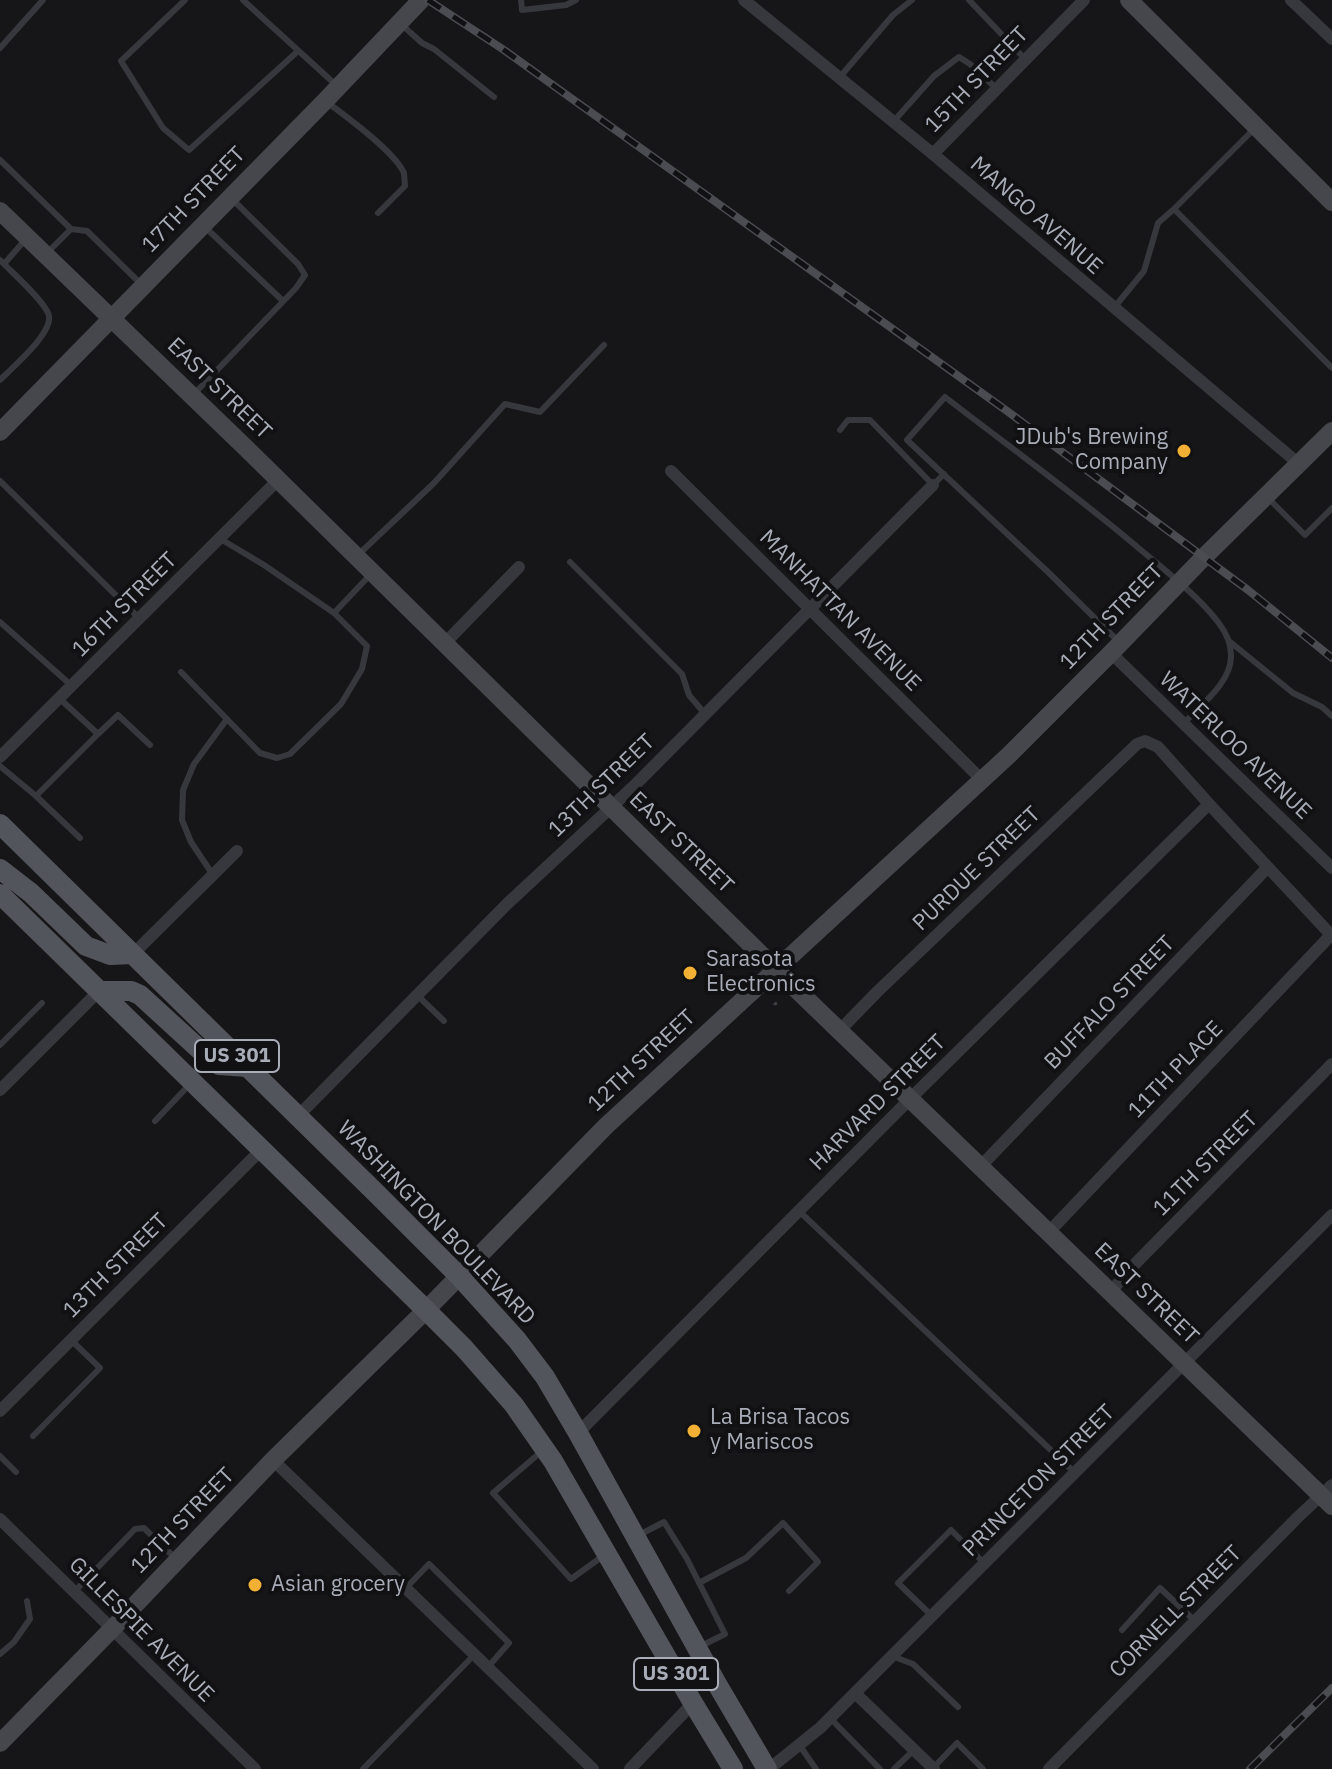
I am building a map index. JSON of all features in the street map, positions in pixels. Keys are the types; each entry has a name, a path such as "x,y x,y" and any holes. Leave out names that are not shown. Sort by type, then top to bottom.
{"main road":[{"name":"WASHINGTON BOULEVARD","path":"0,824 459,1276 527,1352 578,1433 768,1769"},
{"path":"0,869 31,893 86,946 110,955 133,954"},
{"name":"US 301","path":"0,894 426,1310 504,1393 544,1448 733,1769"},
{"path":"99,991 131,991 140,995 219,1065 248,1067"}],"street":[{"name":"17TH STREET","path":"3,422 113,319 421,0"},
{"name":"MANGO AVENUE","path":"744,0 933,154 1299,464"},
{"name":"15TH STREET","path":"933,154 1084,0"},
{"path":"1129,0 1332,202"},
{"path":"1291,0 1332,39"},
{"name":"EAST STREET","path":"0,211 839,1031 1110,1293 1328,1495"},
{"name":"12TH STREET","path":"0,1743 273,1460 426,1310 606,1126 1009,755 1332,431"},
{"name":"MANHATTAN AVENUE","path":"671,471 981,779"},
{"name":"16TH STREET","path":"0,757 277,481"},
{"name":"13TH STREET","path":"298,1116 507,904 611,808 933,485"},
{"path":"445,643 519,567"},
{"name":"WATERLOO AVENUE","path":"1116,648 1183,724 1332,868"},
{"name":"PURDUE STREET","path":"839,1031 1137,744 1145,741 1158,747 1209,804"},
{"path":"1209,804 1332,936"},
{"name":"HARVARD STREET","path":"578,1433 1209,804"},
{"path":"133,954 237,851"},
{"name":"BUFFALO STREET","path":"980,1167 1268,867"},
{"name":"11TH PLACE","path":"1048,1233 1332,936"},
{"path":"0,1090 99,991"},
{"name":"11TH STREET","path":"1110,1293 1332,1064"},
{"name":"13TH STREET","path":"0,1411 261,1150"},
{"name":"PRINCETON STREET","path":"768,1769 800,1746 830,1718 1332,1215"},
{"path":"273,1460 593,1769"},
{"name":"CORNELL STREET","path":"1049,1769 1195,1621 1328,1495"},
{"name":"GILLESPIE AVENUE","path":"0,1519 255,1769"},
{"path":"855,1693 933,1769"},
{"path":"630,1769 693,1703"}],"lane":[{"path":"0,48 43,0"},
{"path":"185,0 121,61 163,128 189,150 298,51"},
{"path":"243,0 298,51 332,94 404,173 405,186 378,213"},
{"path":"521,0 522,10 566,5 576,0"},
{"path":"839,78 893,15 912,0"},
{"path":"969,0 1025,59"},
{"path":"400,23 494,97"},
{"path":"893,122 934,76 959,57 997,89"},
{"path":"1113,309 1144,271 1158,223 1256,127"},
{"path":"0,160 69,227 87,231 144,287"},
{"path":"192,396 305,275 298,264 231,197"},
{"path":"1174,209 1332,368"},
{"path":"203,226 283,301"},
{"path":"45,254 69,227"},
{"path":"0,380 47,330 50,318 46,307 2,262 28,237"},
{"path":"356,557 434,483 505,404 540,412 604,345"},
{"path":"1116,648 907,440 945,397 1110,523 1180,583 1218,622 1229,641 1293,693 1322,707 1332,716"},
{"path":"840,430 848,420 870,420 933,485 944,474"},
{"path":"0,481 139,618"},
{"path":"1266,496 1305,535 1332,508"},
{"path":"181,672 260,753 277,758 290,754 341,704 362,669 367,646 334,613 219,538"},
{"path":"570,562 682,674 689,695 705,714"},
{"path":"334,613 372,573"},
{"path":"0,622 72,686"},
{"path":"1183,724 1223,681 1231,658 1229,641"},
{"path":"59,698 98,734"},
{"path":"36,796 118,715 150,745"},
{"path":"213,875 191,842 182,820 183,790 194,764 227,719"},
{"path":"0,766 80,838"},
{"path":"417,995 444,1021"},
{"path":"0,1045 42,1003"},
{"path":"155,1121 192,1082"},
{"path":"799,1211 1075,1473"},
{"path":"33,1436 100,1368 71,1340"},
{"path":"544,1448 493,1493 571,1579 606,1553"},
{"path":"0,1456 16,1472"},
{"path":"636,1537 664,1522 699,1583 725,1634 698,1648"},
{"path":"699,1583 746,1558 783,1523 818,1562 789,1591"},
{"path":"74,1592 140,1527 178,1560"},
{"path":"932,1616 898,1583 951,1530 984,1563"},
{"path":"406,1588 429,1564 509,1643 488,1667"},
{"path":"1122,1630 1160,1588 1195,1621"},
{"path":"0,1654 14,1642 30,1619 27,1601"},
{"path":"363,1769 475,1654"},
{"path":"892,1656 913,1664 958,1707"},
{"path":"830,1718 880,1769"},
{"path":"933,1769 957,1743 983,1769"},
{"path":"800,1746 816,1769"},
{"path":"894,1769 914,1750"}],"railway":[{"path":"428,0 504,50 1007,411 1248,590 1332,658"},
{"path":"1250,1769 1332,1688"}],"place":[{"name":"JDub's Brewing Company","path":"1184,451"},
{"name":"Sarasota Electronics","path":"690,973"},
{"name":"La Brisa Tacos y Mariscos","path":"694,1431"},
{"name":"Asian grocery","path":"255,1585"}]}
